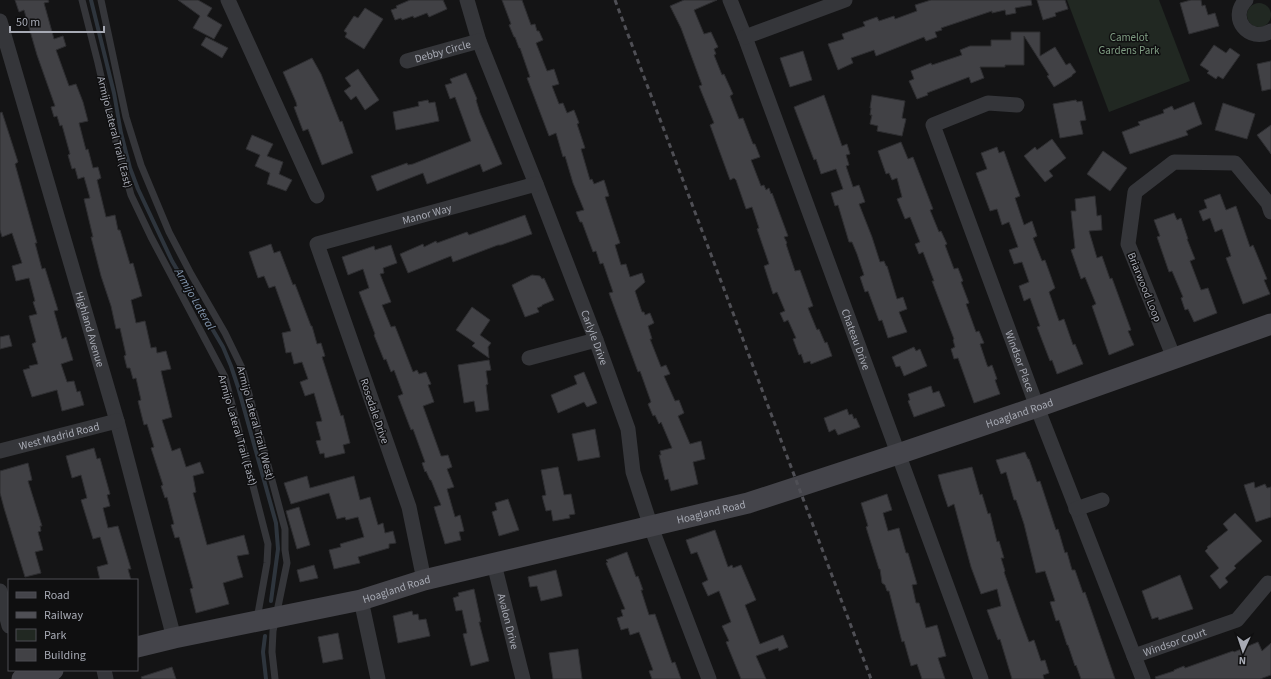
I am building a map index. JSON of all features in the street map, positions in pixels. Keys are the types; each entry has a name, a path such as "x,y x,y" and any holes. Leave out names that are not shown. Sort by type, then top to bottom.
{"street":[{"path":"228,0 316,196"},
{"name":"Carlyle Drive","path":"467,0 479,41 596,340 628,429 633,472 651,527 709,679"},
{"name":"Chateau Drive","path":"730,0 745,37 981,679"},
{"path":"745,37 845,0"},
{"path":"1246,0 1241,7 1239,14 1242,24 1246,30 1252,34 1259,35 1271,31"},
{"name":"Highland Avenue","path":"0,21 117,421 174,638"},
{"name":"Debby Circle","path":"407,61 479,41"},
{"name":"Windsor Place","path":"1017,105 988,103 933,125 1037,408 1143,679"},
{"name":"Briarwood Loop","path":"1174,358 1128,244 1135,192 1174,162 1234,163 1268,203 1271,212"},
{"name":"Manor Way","path":"317,244 536,184"},
{"name":"Rosedale Drive","path":"317,244 409,507 424,580"},
{"name":"Hoagland Road","path":"138,647 360,600 424,580 748,503 1037,408 1271,324"},
{"path":"529,358 596,340"},
{"name":"West Madrid Road","path":"0,451 117,421"},
{"path":"1076,508 1102,500"},
{"name":"Avalon Drive","path":"494,564 523,679"},
{"name":"Windsor Court","path":"1134,656 1237,620 1268,583"},
{"path":"0,591 8,622"},
{"path":"360,600 378,679"},
{"path":"22,679 50,671"}],"lane":[{"name":"Armijo Lateral Trail (East)","path":"82,0 115,138 131,194 151,237 225,377 268,544 266,619"},
{"name":"Armijo Lateral Trail (West)","path":"101,0 126,117 141,165 169,232 225,333 242,368 285,529 285,550 287,563 266,619 274,631 272,652 275,679"}],"green space":[{"name":"Camelot Gardens Park","path":"1067,0 1159,0 1190,81 1109,112"},
{"path":"1254,3 1264,3 1271,10 1271,20 1264,27 1254,27 1247,20 1247,10"}],"building":[{"path":"15,0 48,0 49,2 44,3 54,39 63,36 66,46 56,50 69,86 76,84 83,102 88,121 79,123 86,150 88,149 93,168 98,167 101,178 97,180 106,217 115,215 118,230 120,230 130,264 133,263 142,296 131,300 136,323 145,321 151,348 156,347 157,353 166,351 171,369 161,371 172,417 162,420 172,451 180,448 186,467 200,462 204,473 193,476 196,492 193,493 207,545 244,535 249,554 237,556 243,577 223,583 229,604 196,613 190,589 193,588 179,537 175,538 171,525 174,524 167,497 165,498 161,486 163,485 151,448 154,447 147,424 144,425 138,401 141,400 136,378 133,379 130,368 127,368 124,356 126,355 120,328 116,329 111,306 101,276 91,237 93,237 84,199 90,198 84,177 78,179 75,168 72,169 68,155 70,154 62,125 60,126 57,116 54,117 51,107 55,106 37,55 24,10 19,12"},
{"path":"178,0 198,0 212,8 207,16 222,25 214,39 193,28 200,16"},
{"path":"410,0 443,0 447,9 429,17 427,13 414,18 413,16 402,20 401,18 395,20 391,10 397,8 396,6"},
{"path":"502,0 522,0 531,25 535,24 537,31 539,31 543,40 536,43 547,71 554,69 559,84 552,86 559,104 563,103 567,113 574,110 579,123 577,124 585,148 581,149 590,180 592,179 594,184 604,180 609,196 605,197 620,243 615,245 621,265 626,264 630,277 642,273 645,282 635,291 642,312 644,312 645,315 650,313 654,323 648,326 652,339 650,339 661,367 666,365 670,374 664,376 675,401 679,400 684,413 678,416 690,444 701,441 705,459 693,462 698,484 671,491 668,479 665,480 659,455 661,455 660,451 672,448 661,422 659,424 655,415 653,416 648,404 651,402 640,371 638,372 609,293 613,292 603,263 600,264 596,251 593,252 582,222 580,222 576,212 584,210 573,183 565,156 563,157 556,133 549,136 527,78 530,77 520,48 509,25 511,24"},
{"path":"684,0 717,0 694,10 704,34 711,32 718,47 714,49 716,54 714,55 722,75 724,74 733,94 730,96 739,119 743,118 753,144 755,144 760,157 751,160 761,186 764,185 766,190 769,188 771,194 772,193 788,236 784,237 795,271 800,270 813,306 808,308 817,330 819,329 825,343 827,342 832,356 811,364 810,361 804,363 801,354 799,355 793,339 796,338 788,320 784,322 780,313 785,311 777,292 773,294 764,266 769,264 757,229 759,228 752,207 746,209 736,180 734,178 730,180 710,125 714,123 699,86 702,85 681,28 670,6"},
{"path":"931,0 1031,0 1032,5 1015,8 1016,13 1006,15 1005,10 992,13 992,11 941,28 942,30 935,32 937,37 926,41 924,37 876,56 874,50 851,58 853,63 838,70 828,44 844,39 842,34 865,26 863,22 877,17 879,21 894,16 895,19 917,11 915,5"},
{"path":"1037,0 1065,0 1068,9 1055,13 1056,16 1043,20"},
{"path":"1191,0 1201,0 1202,6 1205,5 1208,15 1215,13 1219,26 1189,34 1180,3"},
{"path":"365,8 383,19 364,49 345,37 347,33 344,31 354,16 358,18"},
{"path":"1011,32 1040,32 1040,56 1055,47 1066,65 1070,63 1076,72 1054,87 1047,76 1049,75 1024,36 1024,65 980,67 984,78 971,83 969,77 927,93 928,95 917,99 909,81 914,79 911,71 931,63 932,65 962,55 960,50 970,46 991,46 991,40 1011,40"},
{"path":"206,37 228,48 222,58 201,45"},
{"path":"1214,45 1226,53 1230,48 1240,55 1223,79 1218,76 1216,79 1207,73 1209,71 1200,65"},
{"path":"803,51 812,80 790,87 780,58"},
{"path":"312,58 321,74 340,122 342,121 353,153 322,165 308,129 303,131 294,107 297,106 296,102 283,72"},
{"path":"1271,61 1271,89 1262,91 1257,64"},
{"path":"358,69 379,100 365,110 356,96 351,100 344,91 351,86 345,78"},
{"path":"466,73 477,99 480,113 502,164 483,172 480,164 427,184 423,173 377,191 371,176 407,163 408,165 413,164 471,141 455,97 450,99 445,85 452,83 450,79"},
{"path":"824,95 842,146 847,144 850,154 846,155 849,165 846,166 853,187 859,185 865,202 859,204 880,262 884,261 887,266 897,299 903,297 907,309 899,312 907,332 888,338 882,320 879,321 868,291 865,292 860,277 864,275 857,254 852,242 849,242 838,205 835,206 831,193 843,189 836,169 821,174 816,159 814,160 794,107"},
{"path":"872,95 905,101 902,118 906,119 902,136 877,131 878,126 870,124 872,115 870,115 870,108"},
{"path":"428,100 429,103 435,102 439,121 396,130 393,112 419,106 418,102"},
{"path":"1076,100 1077,102 1082,101 1086,120 1080,121 1083,134 1060,138 1053,104"},
{"path":"1194,102 1202,124 1186,131 1188,135 1130,154 1122,132 1140,125 1138,122 1164,113 1163,110 1172,106 1174,110"},
{"path":"1223,103 1255,114 1247,139 1215,130"},
{"path":"2,112 18,162 15,164 37,243 35,243 42,269 45,268 58,310 54,311 62,339 66,337 73,360 61,364 67,382 74,381 77,392 80,391 84,405 62,411 57,390 32,397 23,370 30,368 29,366 38,364 32,344 36,342 29,316 37,314 33,302 35,301 29,278 16,281 12,266 22,263 12,233 2,237 0,230 0,113"},
{"path":"1271,125 1271,154 1257,135"},
{"path":"252,135 273,144 267,156 283,162 279,174 292,180 286,191 267,184 270,173 255,166 260,155 246,149"},
{"path":"1052,139 1066,158 1049,171 1053,176 1045,182 1024,156 1035,147 1037,150"},
{"path":"901,142 908,159 913,157 933,209 930,210 939,232 941,231 947,244 945,245 954,269 958,268 963,281 961,282 969,303 966,304 976,332 979,331 984,343 980,344 987,365 988,367 992,365 997,379 995,380 1000,394 974,403 958,358 954,359 951,349 955,347 954,339 932,281 934,281 923,252 919,254 915,244 920,242 910,217 905,219 897,199 902,197 897,178 892,180 889,173 886,174 878,151"},
{"path":"997,147 999,153 1004,151 1020,196 1015,198 1024,225 1032,221 1037,236 1033,238 1042,261 1045,260 1055,288 1049,292 1059,321 1064,319 1073,345 1075,344 1083,364 1057,374 1052,360 1050,361 1037,327 1040,326 1030,298 1024,301 1019,286 1029,282 1022,262 1014,264 1009,250 1018,247 1009,222 1002,225 997,209 990,211 976,173 987,169 981,153"},
{"path":"1103,151 1127,168 1110,191 1087,174"},
{"path":"1220,194 1226,210 1236,206 1250,247 1253,245 1267,279 1264,280 1270,294 1243,304 1226,258 1231,256 1222,229 1215,232 1210,218 1203,221 1199,211 1207,208 1204,200"},
{"path":"1095,196 1097,216 1101,215 1102,230 1089,231 1097,258 1102,256 1110,279 1112,278 1131,330 1128,331 1134,345 1109,355 1092,306 1096,304 1085,277 1081,279 1071,250 1075,248 1071,211 1076,211 1075,199"},
{"path":"1174,213 1177,220 1181,218 1195,259 1190,261 1201,290 1208,288 1217,313 1194,322 1188,309 1185,310 1181,298 1183,297 1172,271 1169,272 1157,237 1160,236 1154,220"},
{"path":"525,215 532,234 453,262 451,256 408,273 400,254 423,244 424,247 436,241 437,243 467,232 469,235"},
{"path":"271,244 274,253 280,251 293,285 295,284 312,326 317,344 321,343 325,356 322,357 341,416 343,415 350,443 343,445 345,453 325,458 324,453 320,454 316,441 321,440 316,422 322,421 314,393 305,396 300,382 308,379 302,362 294,364 291,352 286,353 282,333 291,331 275,286 269,288 264,276 258,278 249,252"},
{"path":"391,245 397,263 383,268 384,273 380,274 391,302 382,305 391,327 395,326 413,372 417,370 419,374 426,372 431,384 428,385 434,402 423,406 441,456 448,455 452,467 447,469 454,487 447,489 455,517 460,515 464,531 459,532 461,540 445,544 434,507 441,505 431,480 426,471 425,472 422,463 425,462 413,429 411,430 398,396 403,394 394,370 391,372 386,359 384,360 359,292 369,288 363,269 348,275 342,257 374,246 375,250"},
{"path":"532,275 540,276 542,279 544,278 554,300 537,308 539,312 525,317 512,285"},
{"path":"472,307 490,320 480,335 491,343 488,347 489,358 472,346 475,343 456,330"},
{"path":"9,335 12,346 0,349 0,337"},
{"path":"914,347 916,351 920,349 927,366 904,376 900,366 896,367 892,357"},
{"path":"489,360 491,370 486,371 488,384 486,385 489,410 476,412 474,401 464,403 458,365"},
{"path":"584,372 597,403 587,407 584,402 558,413 551,395 577,384 574,376"},
{"path":"931,386 933,393 939,391 945,406 914,417 908,401 910,400 908,394"},
{"path":"847,409 849,415 852,414 854,419 856,418 860,427 838,435 835,429 829,432 824,418"},
{"path":"595,429 600,457 578,461 572,434"},
{"path":"94,448 97,459 100,458 110,494 107,495 110,506 103,508 108,528 118,526 131,569 128,569 131,579 100,579 97,567 108,564 100,537 93,539 81,500 87,498 81,475 72,478 66,456"},
{"path":"1025,452 1037,482 1040,481 1056,530 1058,529 1072,570 1075,570 1083,593 1085,592 1115,679 1081,679 1067,645 1059,620 1056,621 1050,602 1055,601 1045,571 1036,573 1024,524 1016,500 1014,500 1006,472 1001,474 996,460"},
{"path":"28,463 32,480 28,481 42,526 40,526 41,531 38,532 43,550 35,552 41,573 25,577 0,493 0,471"},
{"path":"558,467 564,495 571,494 575,514 569,515 570,518 553,521 551,510 546,511 542,496 546,495 541,470"},
{"path":"972,467 980,495 982,494 988,514 990,513 997,542 999,541 1004,558 1001,558 1004,572 1029,642 1034,640 1041,661 1045,660 1049,673 1043,675 1044,679 1012,679 1000,639 998,640 987,610 1001,606 997,589 981,594 971,567 954,504 948,507 938,475"},
{"path":"307,476 310,488 354,476 360,500 370,497 378,525 383,523 385,533 393,531 396,543 389,544 389,548 358,557 360,563 334,569 329,550 341,547 340,544 364,537 358,517 346,520 345,517 337,519 329,493 291,504 284,483"},
{"path":"1254,482 1255,488 1265,484 1267,488 1271,487 1271,517 1256,522 1244,485"},
{"path":"887,494 892,510 883,513 888,531 899,528 917,584 912,585 916,603 919,603 926,628 937,625 946,656 938,658 945,679 922,679 917,664 911,666 904,641 902,642 889,591 887,591 885,585 882,583 880,569 866,527 868,526 861,503"},
{"path":"508,499 519,530 499,536 492,512 497,510 495,503"},
{"path":"299,507 310,545 297,549 286,511"},
{"path":"1235,513 1262,541 1234,566 1236,568 1225,578 1228,582 1220,589 1210,576 1219,568 1205,551 1208,548 1207,547 1228,530 1223,524"},
{"path":"715,530 728,567 732,565 733,568 741,565 756,600 745,605 760,644 783,635 788,647 779,651 778,648 756,656 766,679 741,679 726,642 729,641 722,626 731,622 719,591 708,596 702,583 708,580 697,552 691,554 686,540"},
{"path":"627,552 636,577 638,576 643,590 641,590 649,615 655,614 672,663 675,662 681,679 652,679 649,671 653,670 639,632 630,635 628,628 621,630 617,618 623,616 621,610 625,609 606,560"},
{"path":"314,565 318,578 300,582 297,570"},
{"path":"556,570 562,596 541,601 537,586 530,587 528,577"},
{"path":"1180,575 1193,609 1159,620 1158,617 1152,619 1142,591"},
{"path":"474,589 481,622 479,622 489,661 471,666 463,634 467,633 462,610 456,611 453,598 459,596 458,593"},
{"path":"412,611 413,615 418,614 419,620 426,619 430,636 398,643 393,616"},
{"path":"338,633 343,659 323,663 318,637"},
{"path":"1258,642 1262,651 1271,643 1271,675 1260,679 1156,679 1155,677 1184,666 1185,668 1233,651 1234,652"},
{"path":"578,649 582,679 553,679 549,653"},
{"path":"172,667 176,679 142,679 141,677"}],"waterway":[{"name":"Armijo Lateral","path":"91,0 114,93 121,133 130,168 138,189 172,261 223,347 238,387 276,523 278,549 271,601"},
{"name":"Armijo Lateral","path":"265,636 263,652 266,679"}],"railway":[{"path":"615,0 871,679"}]}
